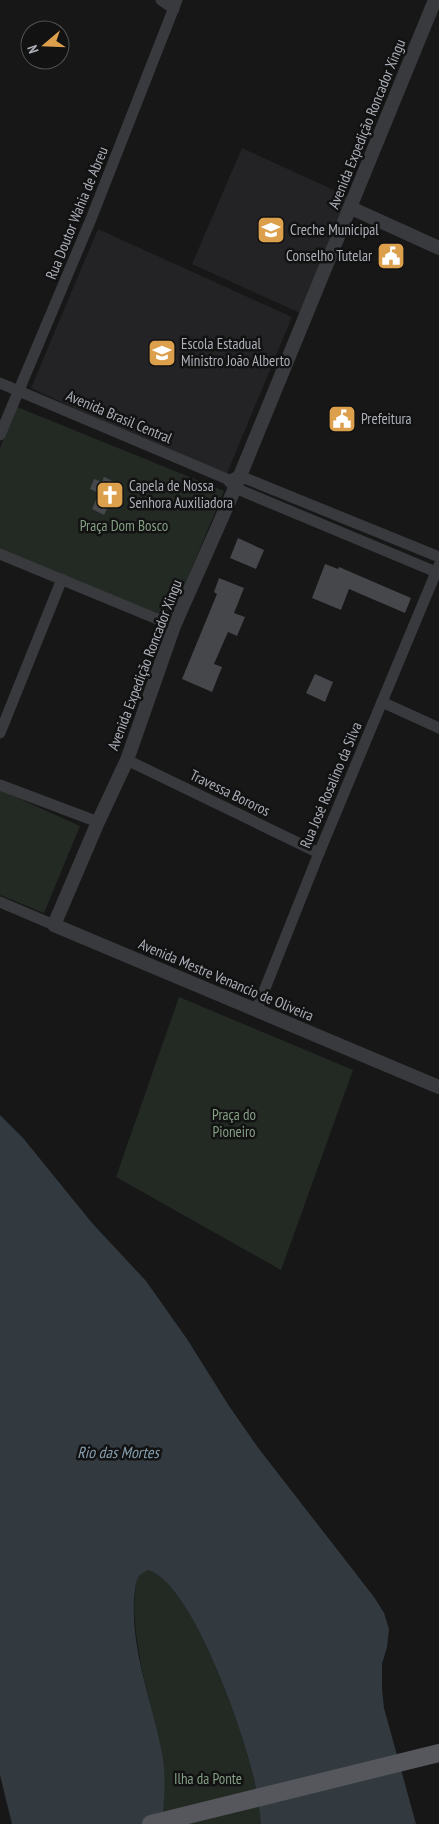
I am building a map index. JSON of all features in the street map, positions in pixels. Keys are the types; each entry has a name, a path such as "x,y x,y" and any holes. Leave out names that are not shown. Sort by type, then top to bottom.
{"main road":[{"path":"151,1824 439,1753"}],"street":[{"path":"160,0 176,4"},
{"name":"Avenida Expedição Roncador Xingu","path":"54,925 127,760 174,626 351,208 434,0"},
{"name":"Rua Doutor Wahia de Abreu","path":"0,435 91,219 176,4"},
{"path":"351,208 439,248"},
{"name":"Avenida Brasil Central","path":"0,383 438,569"},
{"name":"Avenida Brasil Central","path":"234,481 439,557"},
{"path":"0,554 174,626"},
{"name":"Rua José Rosalino da Silva","path":"256,1011 319,853 438,569"},
{"path":"0,733 62,579"},
{"path":"382,702 439,728"},
{"name":"Travessa Bororos","path":"127,760 319,853"},
{"path":"0,785 98,822"},
{"name":"Avenida Mestre Venancio de Oliveira","path":"0,902 439,1087"}],"shaded area":[{"name":"Creche Municipal","path":"242,148 349,197 300,313 192,264"},
{"name":"Escola Estadual Ministro João Alberto","path":"98,229 292,317 225,478 31,388"}],"green space":[{"name":"Praça Dom Bosco","path":"17,407 224,491 170,620 0,549 0,448"},
{"path":"0,790 80,826 44,913 0,895"},
{"name":"Praça do Pioneiro","path":"179,997 353,1070 281,1270 116,1177"},
{"name":"Ilha da Ponte","path":"148,1570 165,1581 182,1601 213,1661 239,1726 256,1787 261,1824 162,1824 164,1787 156,1729 141,1665 134,1608 136,1581 140,1574"}],"water":[{"name":"Rio das Mortes","path":"0,1115 23,1138 92,1223 146,1281 187,1339 229,1406 259,1449 374,1597 384,1613 389,1629 387,1647 382,1664 384,1708 416,1824 261,1824 256,1787 239,1726 213,1661 182,1601 165,1581 148,1570 140,1575 136,1582 134,1619 139,1660 163,1759 165,1784 162,1824 12,1824 0,1775"}],"building":[{"name":"Capela de Nossa Senhora Auxiliadora","path":"104,477 121,485 104,515 92,509 99,493 90,489 94,479 102,482"},
{"path":"238,538 264,550 256,569 230,558"},
{"path":"325,564 338,569 339,567 411,598 405,613 349,589 341,610 312,598"},
{"path":"219,578 244,588 234,613 245,617 237,636 228,632 214,664 222,667 212,692 182,679 217,594 214,592"},
{"path":"315,674 333,682 325,702 306,693"}],"place":[{"name":"Creche Municipal","path":"271,230"},
{"name":"Conselho Tutelar","path":"391,256"},
{"name":"Escola Estadual Ministro João Alberto","path":"162,353"},
{"name":"Prefeitura","path":"342,419"},
{"name":"Capela de Nossa Senhora Auxiliadora","path":"110,495"}]}
